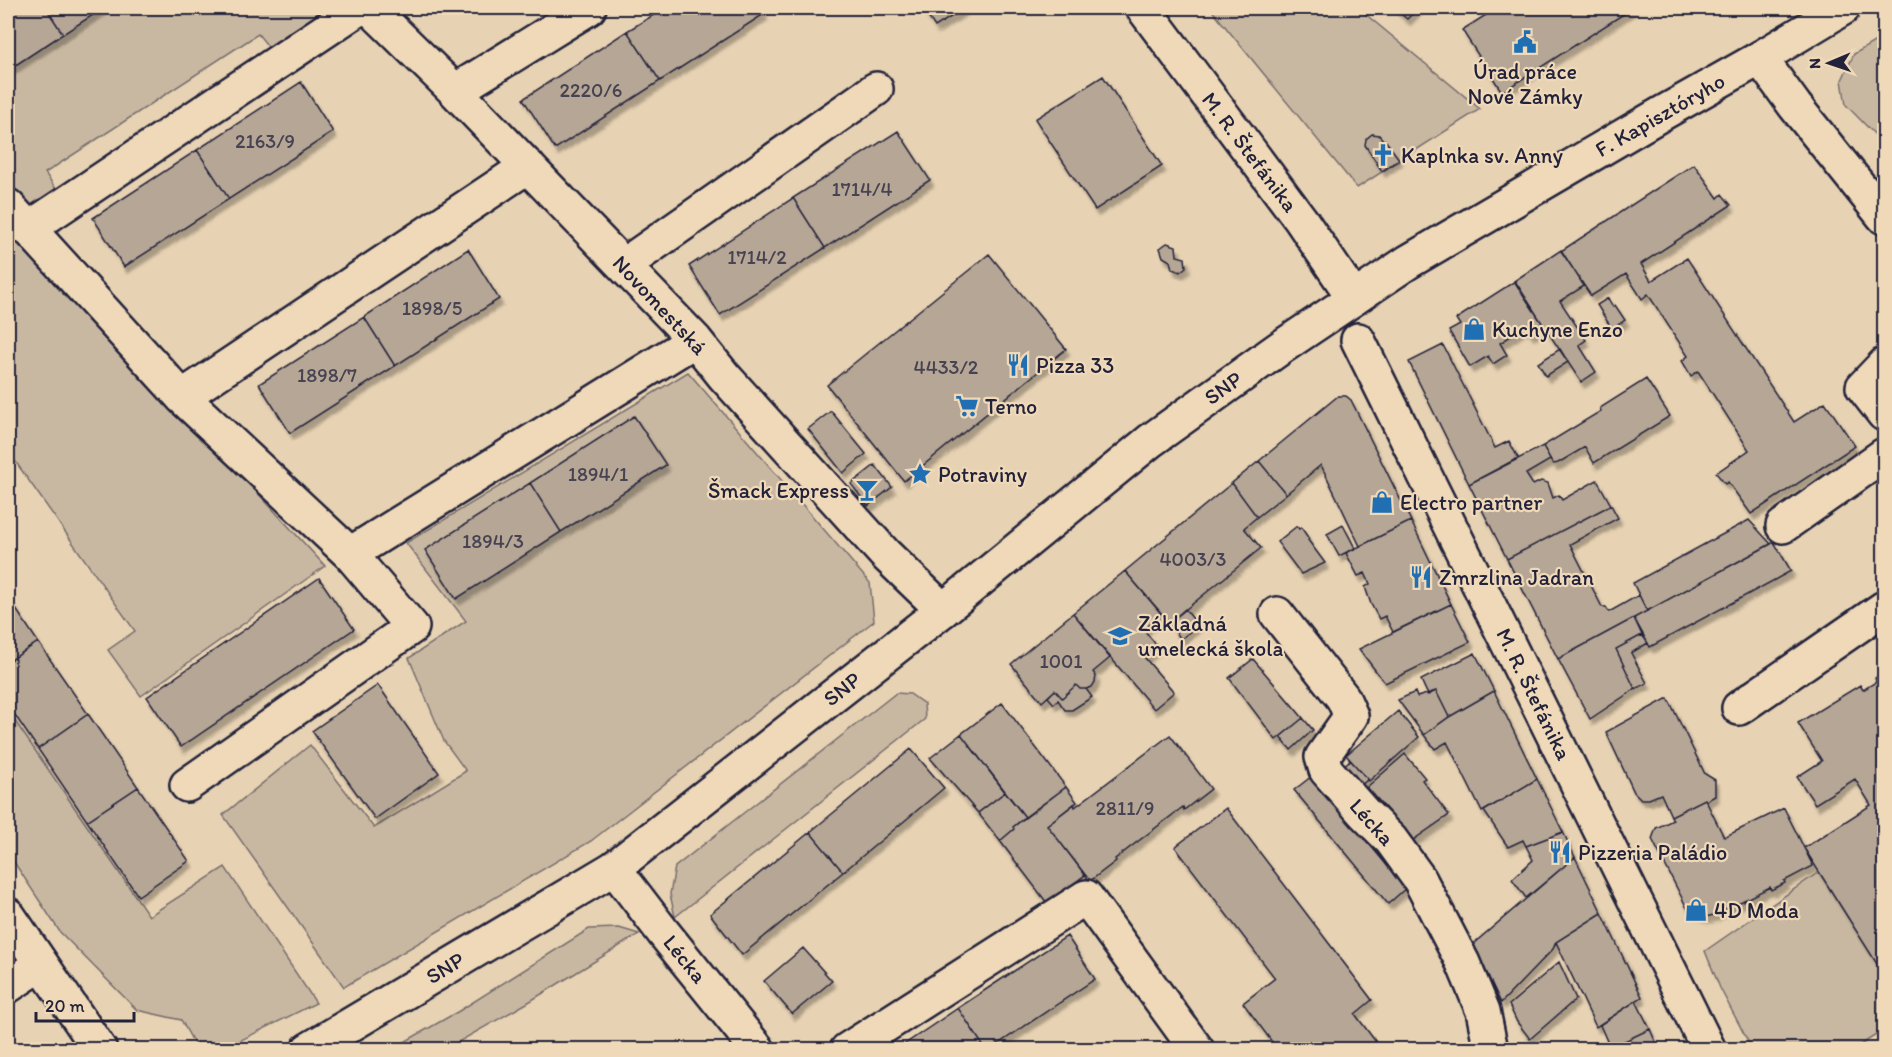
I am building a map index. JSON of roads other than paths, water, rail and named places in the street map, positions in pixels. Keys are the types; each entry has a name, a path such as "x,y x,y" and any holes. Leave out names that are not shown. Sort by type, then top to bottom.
{"street":[{"path":"187,785 412,627 350,555 182,397 18,218 359,8"},
{"name":"Novomestská","path":"370,8 455,91 624,265 695,340 724,376 885,554 943,610"},
{"path":"455,91 589,8"},
{"name":"M. R. Štefánika","path":"1143,8 1301,220 1354,298"},
{"name":"F. Kapisztóryho","path":"1354,298 1408,262 1843,8"},
{"path":"1760,58 1795,106 1884,217"},
{"path":"624,265 876,89"},
{"path":"182,397 528,166"},
{"name":"SNP","path":"308,1050 614,868 943,610 1150,441 1354,298"},
{"path":"350,555 695,340"},
{"name":"M. R. Štefánika","path":"1358,340 1710,1050"},
{"path":"1884,365 1863,387 1884,414"},
{"path":"1783,526 1884,455"},
{"path":"1739,708 1884,609"},
{"name":"Lécka","path":"1277,614 1343,698 1351,716 1322,757 1326,770 1391,840 1420,880 1463,963 1483,1011 1491,1050"},
{"name":"Lécka","path":"614,868 758,1050"},
{"path":"847,1050 1086,897 1197,1050"},
{"path":"8,915 100,1050"},
{"path":"8,986 41,964"}],"place":[{"name":"Úrad práce Nové Zámky","path":"1525,42"},
{"name":"Kaplnka sv. Anny","path":"1383,155"},
{"name":"Kuchyne Enzo","path":"1474,329"},
{"name":"Pizza 33","path":"1018,365"},
{"name":"Terno","path":"967,406"},
{"name":"Potraviny","path":"920,474"},
{"name":"Šmack Express","path":"867,490"},
{"name":"Electro partner","path":"1382,502"},
{"name":"Zmrzlina Jadran","path":"1421,577"},
{"name":"Základná umelecká škola","path":"1120,636"},
{"name":"Pizzeria Paládio","path":"1560,852"},
{"name":"4D Moda","path":"1696,910"}]}
